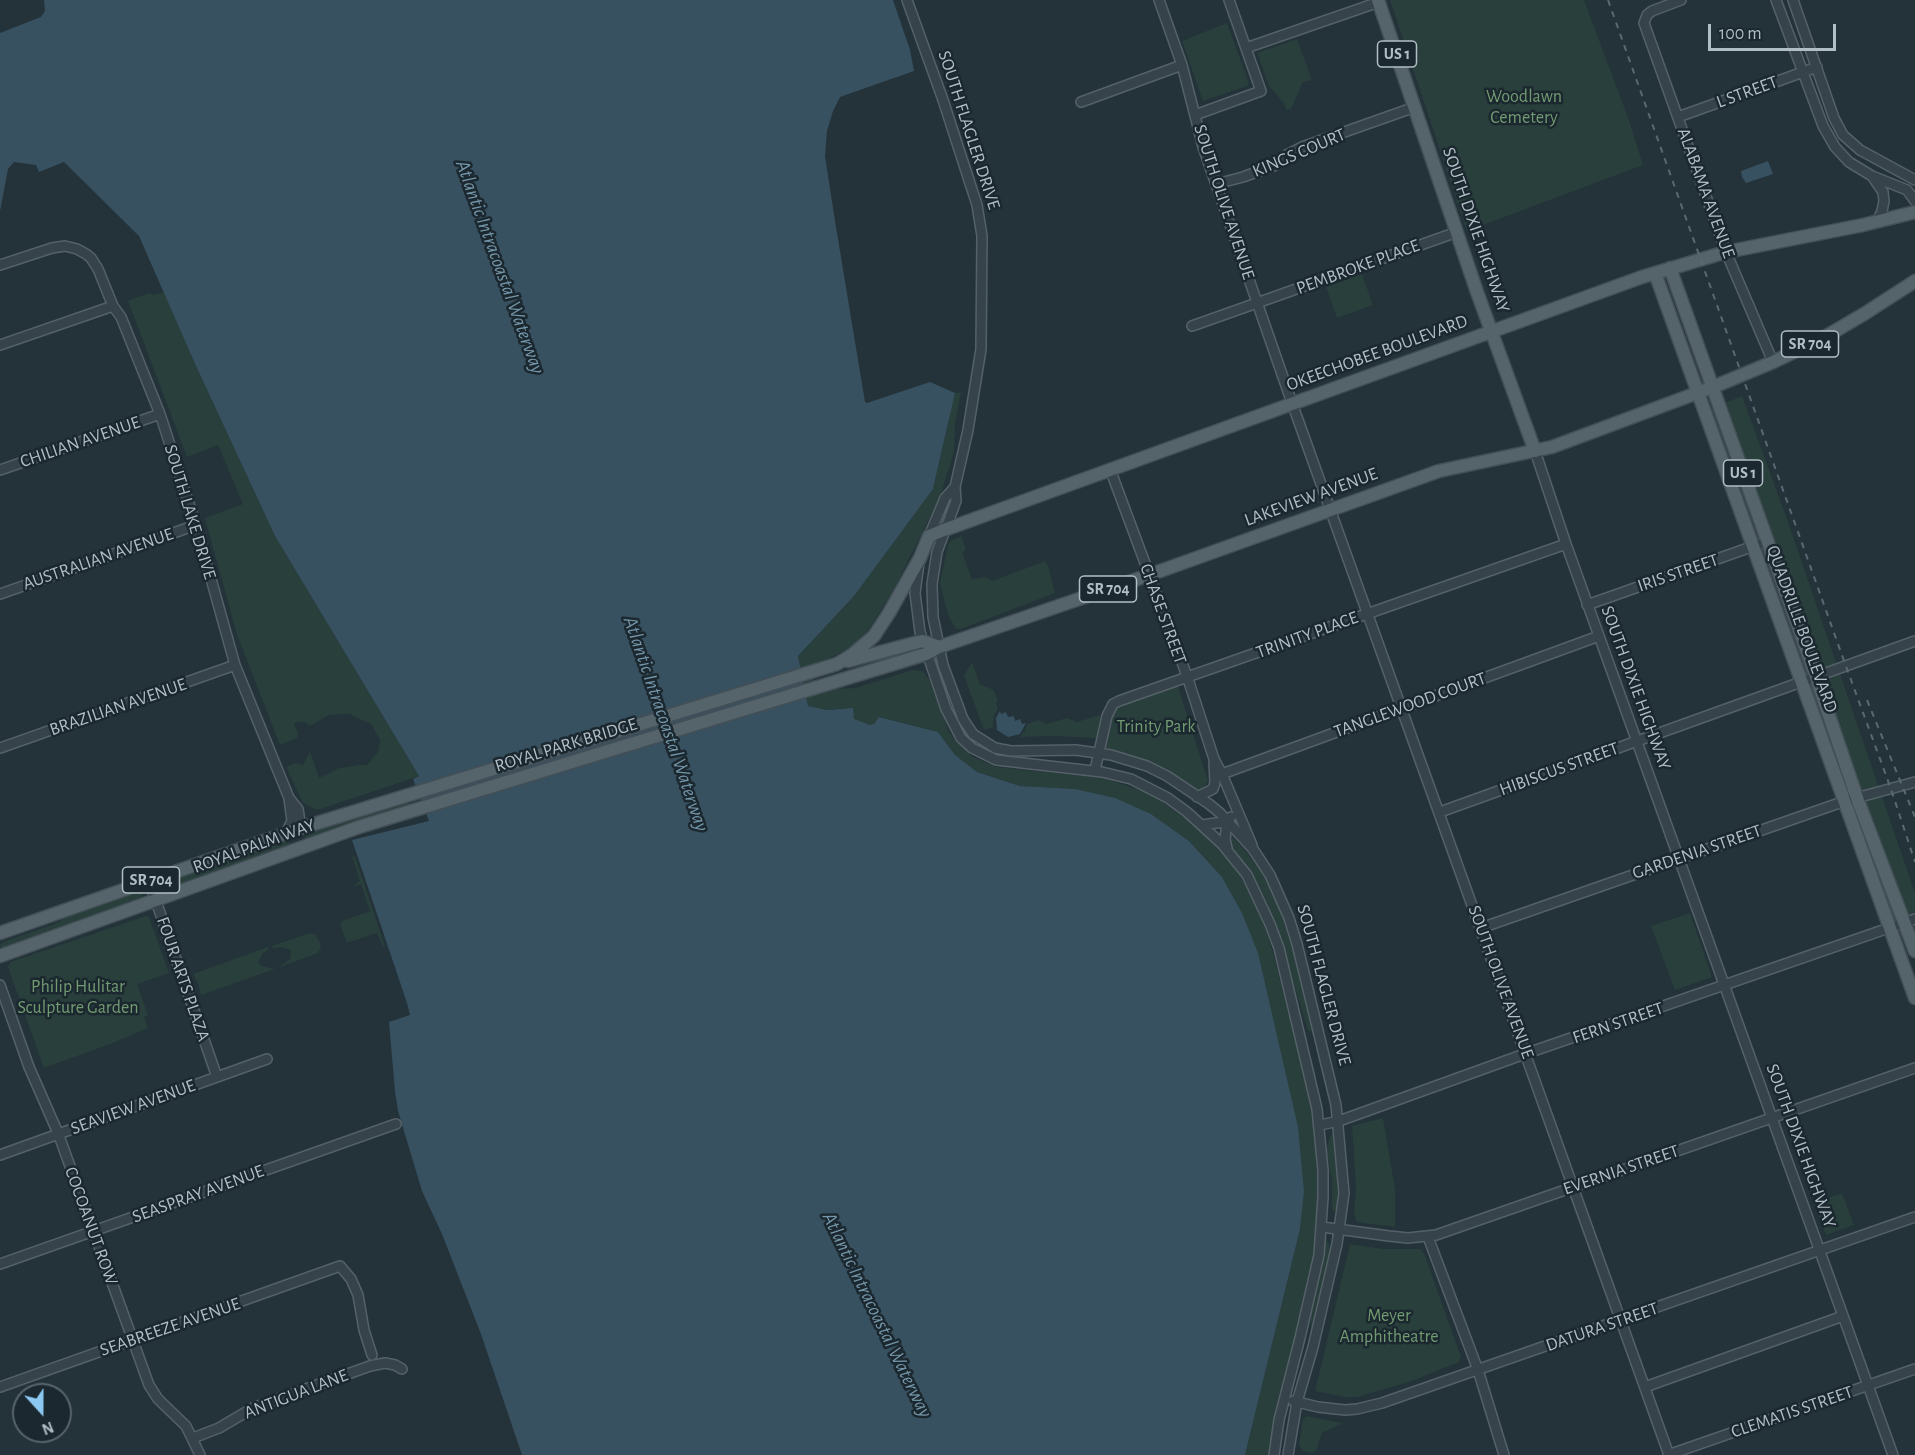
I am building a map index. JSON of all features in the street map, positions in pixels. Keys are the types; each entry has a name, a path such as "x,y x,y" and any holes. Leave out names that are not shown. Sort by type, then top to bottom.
{"main road":[{"name":"SOUTH DIXIE HIGHWAY","path":"1379,1 1534,451"},
{"name":"OKEECHOBEE BOULEVARD","path":"929,536 1670,268 1726,252 1915,212"},
{"name":"QUADRILLE BOULEVARD","path":"1670,268 1816,677 1890,927 1915,998"},
{"name":"QUADRILLE BOULEVARD","path":"1655,273 1802,682 1851,800 1910,921 1915,951"},
{"name":"SR 704","path":"1698,393 1773,362 1823,338 1915,281"},
{"name":"LAKEVIEW AVENUE","path":"939,647 1149,575 1439,471 1552,447 1698,393"},
{"name":"SOUTH FLAGLER DRIVE","path":"920,558 929,536"},
{"name":"SR 704","path":"837,664 861,648 880,629 920,558"},
{"path":"837,664 939,647"},
{"name":"ROYAL PARK BRIDGE","path":"419,808 826,684 924,648"},
{"name":"ROYAL PARK BRIDGE","path":"414,793 837,664"},
{"name":"ROYAL PALM WAY","path":"0,933 286,833 414,793"},
{"name":"ROYAL PALM WAY","path":"0,956 419,808"},
{"path":"286,854 301,828"}],"street":[{"name":"SOUTH FLAGLER DRIVE","path":"907,0 977,205 982,236 981,349 968,430 955,487 956,501 937,552 932,584 933,617 943,665 963,719 973,734 1002,750 1099,752 1147,766 1167,776 1220,813 1253,849 1270,875 1289,918 1317,1024 1339,1121 1344,1193 1340,1230 1297,1402 1288,1455"},
{"name":"SOUTH OLIVE AVENUE","path":"1159,0 1182,65 1216,183 1292,403 1669,1455"},
{"path":"1195,114 1261,91 1229,0"},
{"name":"ALABAMA AVENUE","path":"1681,0 1652,11 1647,15 1644,23 1726,252 1773,362"},
{"path":"1776,0 1823,126 1835,147 1849,162 1872,176 1907,190 1915,201"},
{"path":"1792,0 1834,118 1843,135 1860,150 1915,180"},
{"path":"1246,48 1379,1"},
{"path":"1081,102 1182,65"},
{"name":"L STREET","path":"1678,117 1817,68"},
{"name":"KINGS COURT","path":"1216,183 1243,177 1276,165 1288,154 1302,147 1415,107"},
{"path":"1872,176 1883,192 1884,201 1876,222"},
{"name":"PEMBROKE PLACE","path":"1192,326 1457,232"},
{"name":"SOUTH LAKE DRIVE","path":"0,265 51,248 65,246 77,249 92,258 98,269 113,306 121,317 160,414 196,525 235,665 289,798 292,821 286,833"},
{"path":"0,345 113,306"},
{"name":"CHILIAN AVENUE","path":"0,470 160,414"},
{"name":"SOUTH DIXIE HIGHWAY","path":"1534,451 1587,605 1893,1455"},
{"name":"CHASE STREET","path":"1110,469 1214,759 1253,849"},
{"name":"SOUTH FLAGLER DRIVE","path":"929,536 945,498 955,487"},
{"name":"AUSTRALIAN AVENUE","path":"0,594 196,525"},
{"name":"IRIS STREET","path":"1587,605 1768,541"},
{"name":"TRINITY PLACE","path":"1095,770 1107,716 1113,704 1119,701 1566,544"},
{"name":"SOUTH FLAGLER DRIVE","path":"920,558 915,593 924,648 960,738 989,758 1007,762 1095,770 1131,779 1154,790 1177,804 1227,850 1254,888 1270,924 1279,948 1317,1109 1323,1170 1319,1255 1279,1420 1274,1455"},
{"name":"TANGLEWOOD COURT","path":"1222,774 1599,636"},
{"name":"HIBISCUS STREET","path":"1440,812 1915,641"},
{"name":"BRAZILIAN AVENUE","path":"0,748 235,665"},
{"name":"CHASE STREET","path":"1197,797 1208,792 1215,783 1214,759"},
{"name":"GARDENIA STREET","path":"1481,928 1851,800 1915,782"},
{"name":"SOUTH LAKE DRIVE","path":"289,798 298,808 301,828"},
{"path":"1202,825 1227,821 1237,812"},
{"path":"1227,821 1225,838 1227,850"},
{"name":"FOUR ARTS PLAZA","path":"149,881 217,1077"},
{"name":"FERN STREET","path":"1320,1125 1339,1121 1910,921"},
{"name":"COCOANUT ROW","path":"0,985 34,1078 58,1133 153,1393 183,1422 200,1455"},
{"name":"SEAVIEW AVENUE","path":"0,1155 267,1059"},
{"name":"EVERNIA STREET","path":"1322,1227 1389,1236 1428,1237 1915,1068"},
{"name":"SEASPRAY AVENUE","path":"0,1264 396,1124"},
{"name":"DATURA STREET","path":"1285,1399 1318,1407 1345,1410 1392,1400 1915,1217"},
{"path":"1428,1237 1478,1370 1504,1455"},
{"name":"SEABREEZE AVENUE","path":"0,1387 340,1266 351,1279 358,1295 364,1330 372,1355"},
{"path":"1645,1387 1843,1316"},
{"name":"ANTIGUA LANE","path":"193,1438 215,1430 259,1405 370,1366 385,1363 402,1370"},
{"name":"CLEMATIS STREET","path":"1669,1455 1915,1370"}],"green space":[{"name":"Woodlawn Cemetery","path":"1390,0 1584,0 1629,120 1643,165 1467,231"},
{"path":"1227,23 1249,83 1247,86 1203,101 1182,41"},
{"path":"1297,39 1312,80 1303,82 1291,109 1286,110 1285,105 1269,86 1257,53"},
{"path":"1362,274 1373,305 1337,318 1326,287"},
{"path":"164,292 275,536 419,776 317,810 303,803 286,767 295,763 303,765 310,751 319,778 339,768 367,765 378,752 380,740 371,724 349,714 329,715 310,726 305,722 296,722 294,724 298,733 297,738 280,745 237,635 205,518 243,504 218,445 187,457 128,301 149,293 154,295"},
{"path":"930,382 955,393 961,392 955,424 954,452 940,497 894,589 870,628 849,648 811,665 814,682 820,694 836,689 855,688 913,670 923,671 930,681 949,732 956,742 973,757 996,767 1104,778 1142,791 1161,801 1199,828 1226,856 1242,879 1261,915 1274,956 1315,1126 1319,1182 1316,1241 1312,1267 1275,1411 1269,1455 1245,1455 1300,1229 1304,1192 1242,913 1222,877 1189,841 1151,814 1075,789 1020,786 977,772 955,755 938,732 880,717 873,732 846,724 846,708 827,710 808,706 798,656 854,596 933,489 949,421"},
{"path":"1742,396 1787,519 1915,893 1915,940 1766,527 1751,520 1710,409"},
{"path":"962,536 966,551 962,552 972,579 986,577 992,581 1045,561 1055,593 956,629 948,615 940,584 948,544"},
{"path":"972,662 980,684 994,690 998,702 993,727 984,730 964,676"},
{"name":"Trinity Park","path":"1177,684 1208,781 1203,790 1139,758 1104,745 1114,709 1121,704"},
{"path":"1099,715 1101,717 1096,738 1019,737 1025,731 1027,724 1039,720 1046,724 1067,718 1077,722"},
{"path":"408,801 410,805 304,840 307,832"},
{"path":"1230,834 1247,852 1266,879 1280,909 1293,951 1312,1032 1308,1031 1279,934 1268,906 1256,881 1229,842"},
{"path":"293,837 287,847 165,891 162,885 163,882"},
{"path":"355,856 385,946 383,947 377,933 347,943 340,925 342,921 370,911 361,884 354,885 360,881 352,857"},
{"path":"139,890 143,899 2,949 0,945 57,923 73,913"},
{"path":"1690,913 1712,977 1675,990 1651,926"},
{"name":"Philip Hulitar Sculpture Garden","path":"146,916 149,917 169,973 137,984 148,1015 144,1017 148,1028 44,1068 8,967 10,962"},
{"path":"310,933 316,935 320,943 318,953 280,967 290,959 291,950 280,947 273,949 272,946"},
{"path":"268,947 258,963 261,966 275,969 201,995 193,974"},
{"path":"1383,1118 1395,1189 1395,1227 1357,1222 1354,1213 1356,1188 1352,1126"},
{"path":"1333,1133 1339,1196 1337,1210 1334,1211 1332,1209 1332,1179 1326,1151"},
{"path":"1842,1193 1854,1225 1826,1235 1814,1203"},
{"path":"1328,1241 1330,1249 1327,1267 1313,1331 1311,1331 1311,1312 1325,1242"},
{"name":"Meyer Amphitheatre","path":"1350,1244 1383,1249 1420,1249 1424,1253 1461,1357 1459,1362 1412,1381 1358,1397 1315,1391"},
{"path":"1307,1416 1343,1423 1322,1433 1317,1449 1313,1453 1303,1451 1299,1445 1303,1419"}],"water":[{"name":"Atlantic Intracoastal Waterway","path":"44,0 893,0 910,50 914,71 840,97 827,131 825,156 835,221 865,402 930,382 955,393 933,489 854,596 798,656 808,706 827,710 853,708 854,719 870,725 874,724 879,717 938,732 955,755 977,772 1020,786 1075,789 1115,798 1151,814 1189,841 1222,877 1242,913 1258,953 1298,1127 1304,1192 1300,1229 1245,1455 522,1455 481,1334 442,1234 422,1191 398,1111 389,1022 410,1015 352,840 429,821 413,779 419,776 275,536 139,236 64,162 39,172 36,165 14,162 8,169 0,211 0,33 41,17 45,11"},
{"path":"1768,161 1773,174 1746,183 1741,171"},
{"path":"1000,711 1001,714 1006,712 1008,717 1014,716 1015,721 1020,719 1022,724 1026,723 1020,734 1008,737 997,730 996,718"}],"railway":[{"path":"1608,0 1891,789 1915,862"},
{"path":"1867,700 1915,817"}]}
